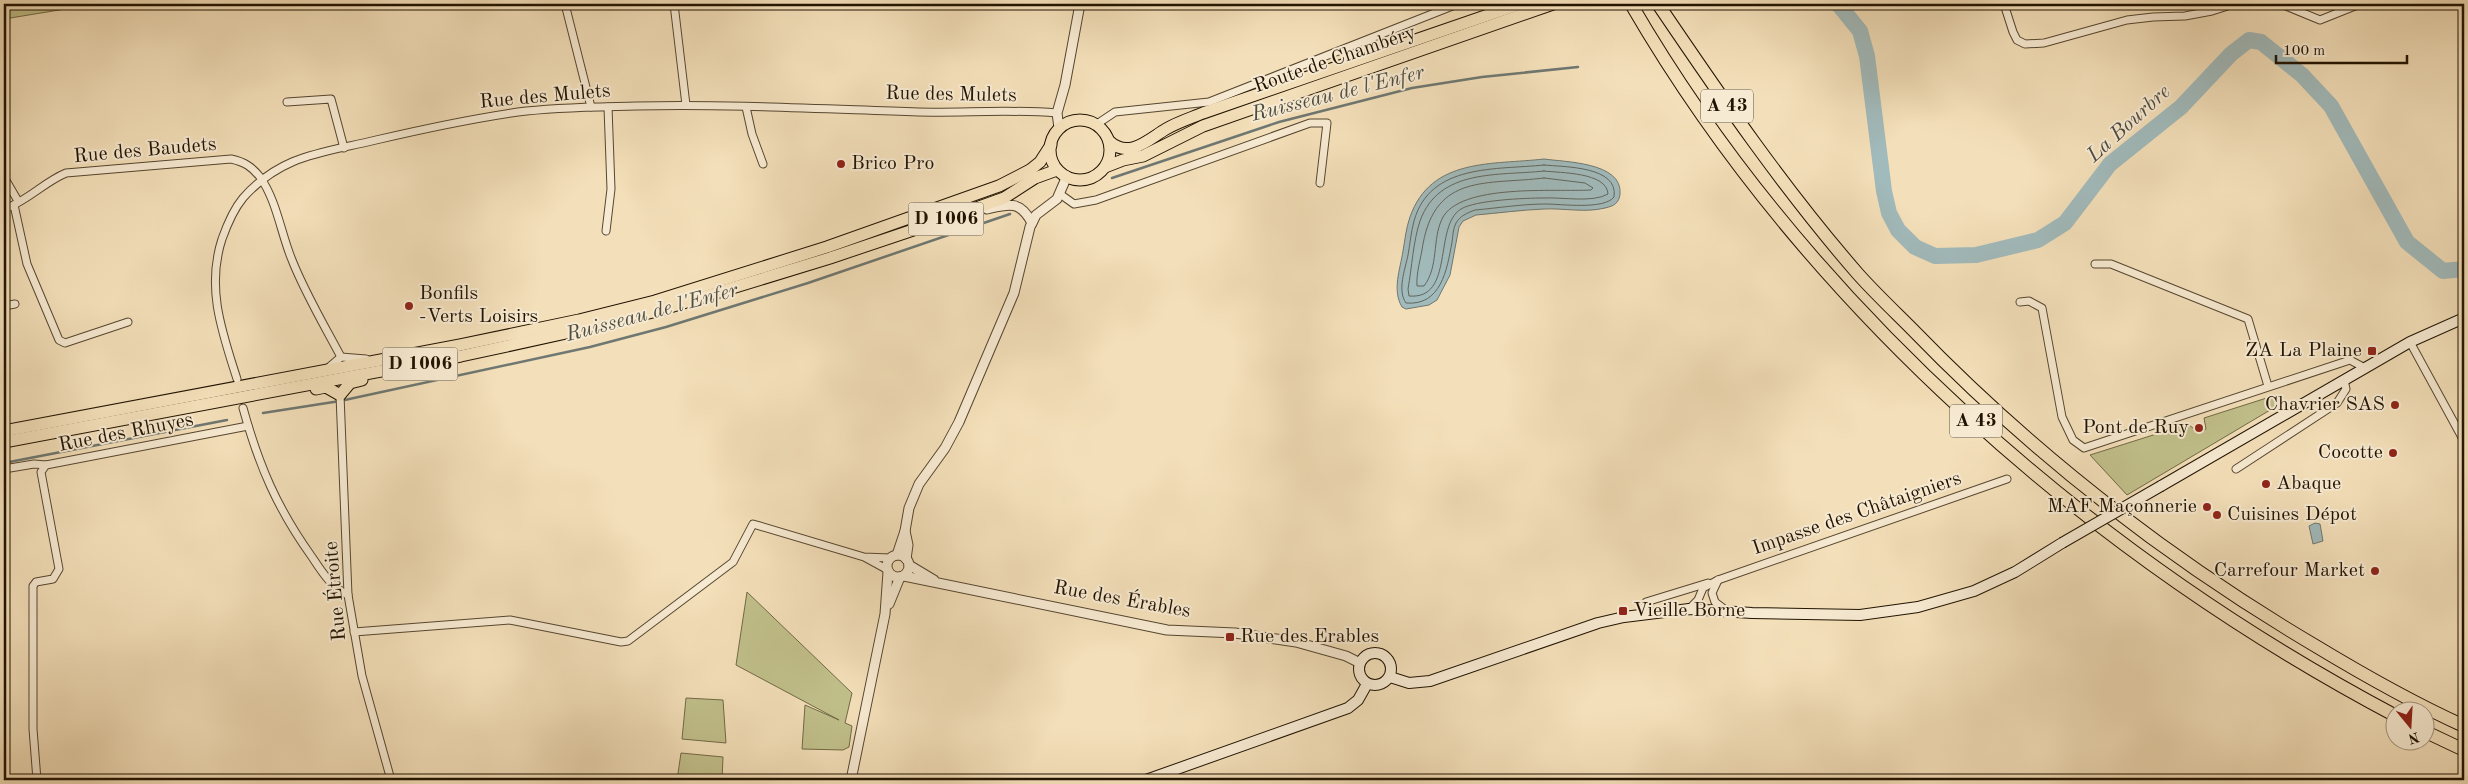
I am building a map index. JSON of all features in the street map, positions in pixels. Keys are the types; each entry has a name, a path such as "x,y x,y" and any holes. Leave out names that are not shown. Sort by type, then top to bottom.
{"highway":[{"path":"1622,4 1645,28"},
{"name":"A 43","path":"1631,4 1645,28 1731,153 1840,288 1926,375 2011,453 2125,545 2232,620 2338,686 2386,711"},
{"name":"A 43","path":"1658,4 1724,101 1777,174 1859,275 1943,362 2031,443 2140,530 2247,605 2350,667 2464,726"},
{"path":"2436,737 2464,750"}],"main road":[{"name":"Route de Chambéry","path":"1109,141 1114,146 1122,148 1139,147 1166,129 1203,113 1520,4"},
{"name":"Route de Chambéry","path":"1105,168 1122,160 1143,156 1203,126 1553,4"},
{"path":"1082,120 1097,124 1109,141 1110,154 1105,168 1089,178 1080,179 1067,176 1056,170 1050,155 1051,145 1060,128 1070,122 1082,120"},
{"name":"D 1006","path":"4,431 460,345 570,322 730,279 999,186 1030,170 1040,162 1051,145"},
{"name":"D 1006","path":"4,442 523,343 657,311 812,264 940,221 1004,198 1035,178 1056,170"},
{"path":"1390,677 1409,683 1430,681 1598,623 1641,615 1688,609 1727,612 1860,615 1918,607 1974,591 2015,572 2410,342 2464,318"},
{"path":"276,390 298,393 326,387 340,395 350,384 392,369"},
{"path":"1380,654 1391,664 1390,677 1381,685 1367,684 1359,673 1360,663 1366,656 1380,654"},
{"path":"1146,780 1162,778 1348,708 1358,700 1367,684"}],"street":[{"path":"565,4 591,107"},
{"path":"674,4 686,105"},
{"path":"1060,128 1057,113 1065,85 1080,4"},
{"path":"2004,4 2017,40 2025,44 2044,43 2127,20 2185,16 2212,11 2234,4"},
{"path":"2280,4 2320,20 2360,4"},
{"path":"1097,124 1115,112 1209,102 1455,5"},
{"path":"286,102 331,99 344,148"},
{"name":"Rue des Mulets","path":"237,379 217,309 214,276 215,263 228,223 241,200 261,180 300,157 432,127 518,112 591,107 686,105 1057,113"},
{"path":"606,231 611,189 608,107"},
{"path":"746,107 752,134 763,164"},
{"path":"1060,194 1074,204 1096,200 1310,123 1327,123 1320,183"},
{"name":"Rue des Baudets","path":"4,209 51,180 80,170 232,160 251,167 261,180"},
{"path":"851,780 853,760 885,614 887,564 893,557 905,531 909,508 919,484 945,448 959,422 1014,293 1032,222 1036,215 1052,204 1060,194 1067,176"},
{"path":"4,178 16,203 27,264 59,340 65,343 128,322"},
{"path":"261,180 271,200 292,261 341,357"},
{"path":"940,221 1001,205 1018,206 1026,212 1032,222"},
{"path":"2095,264 2111,264 2248,319 2268,386"},
{"path":"2020,302 2029,301 2042,308 2062,417 2073,440 2084,448 2350,360 2365,368"},
{"path":"4,306 15,304"},
{"path":"2410,342 2464,441"},
{"path":"325,370 341,357 374,360"},
{"path":"2236,469 2337,403 2346,389 2344,380"},
{"name":"Rue Étroite","path":"340,395 348,595 367,696 391,780"},
{"path":"243,408 263,471 283,514 332,584 348,595"},
{"name":"Rue des Rhuyes","path":"37,780 33,729 33,586 36,582 53,579 59,569 41,472 46,465 248,426"},
{"path":"4,469 34,464 46,465"},
{"name":"Impasse des Châtaigniers","path":"1688,609 1698,600 1703,588 1718,580 2007,479"},
{"path":"354,632 510,620 621,642 635,636 733,562 753,524 864,556 893,557 908,562"},
{"path":"885,614 908,562 908,545 905,531"},
{"path":"864,556 896,577 902,576"},
{"name":"Rue des Érables","path":"908,562 936,582"},
{"name":"Rue des Érables","path":"902,576 1167,630 1235,633 1296,642 1346,656 1360,663"},
{"path":"1718,580 1712,593 1714,602 1727,612"},
{"path":"1641,615 1646,602 1718,580"}],"shaded area":[{"path":"4,4 96,4 4,19"},
{"path":"2276,395 2282,403 2127,495 2090,455 2188,424 2199,433 2206,429 2204,418"},
{"path":"747,592 852,693 845,723 852,726 849,747 843,750 802,749 805,705 839,720 736,665"},
{"path":"686,698 723,700 726,743 682,739"},
{"path":"681,753 723,757 722,780 677,780"}],"water":[{"path":"1544,159 1591,166 1612,175 1618,183 1620,194 1616,204 1597,209 1544,209 1476,215 1463,221 1459,227 1450,275 1437,300 1429,305 1406,309 1402,307 1397,287 1410,217 1420,198 1433,183 1448,174 1466,168 1485,164"},
{"path":"2315,523 2320,524 2323,541 2313,544 2309,526"}],"waterway":[{"name":"La Bourbre","path":"1838,4 1860,31 1867,56 1884,191 1889,213 1898,230 1915,247 1935,256 1976,255 2038,240 2065,223 2110,164 2181,107 2231,54 2249,40 2261,42 2302,75 2331,106 2407,242 2443,271 2464,269"},
{"name":"Ruisseau de l'Enfer","path":"1112,178 1279,122 1412,88 1482,77 1578,67"},
{"name":"Ruisseau de l'Enfer","path":"263,413 340,401 590,347 666,327 808,283 1010,214"},
{"name":"Ruisseau de l'Enfer","path":"4,463 227,420"}],"place":[{"name":"Brico Pro","path":"841,164"},
{"name":"Bonfils -Verts Loisirs","path":"409,306"},
{"name":"ZA La Plaine","path":"2372,351"},
{"name":"Chavrier SAS","path":"2395,405"},
{"name":"Pont de Ruy","path":"2199,428"},
{"name":"Cocotte","path":"2393,453"},
{"name":"Abaque","path":"2266,484"},
{"name":"MAF Maçonnerie","path":"2207,507"},
{"name":"Cuisines Dépot","path":"2217,515"},
{"name":"Carrefour Market","path":"2375,571"},
{"name":"Vieille Borne","path":"1623,611"},
{"name":"Rue des Erables","path":"1230,637"}]}
